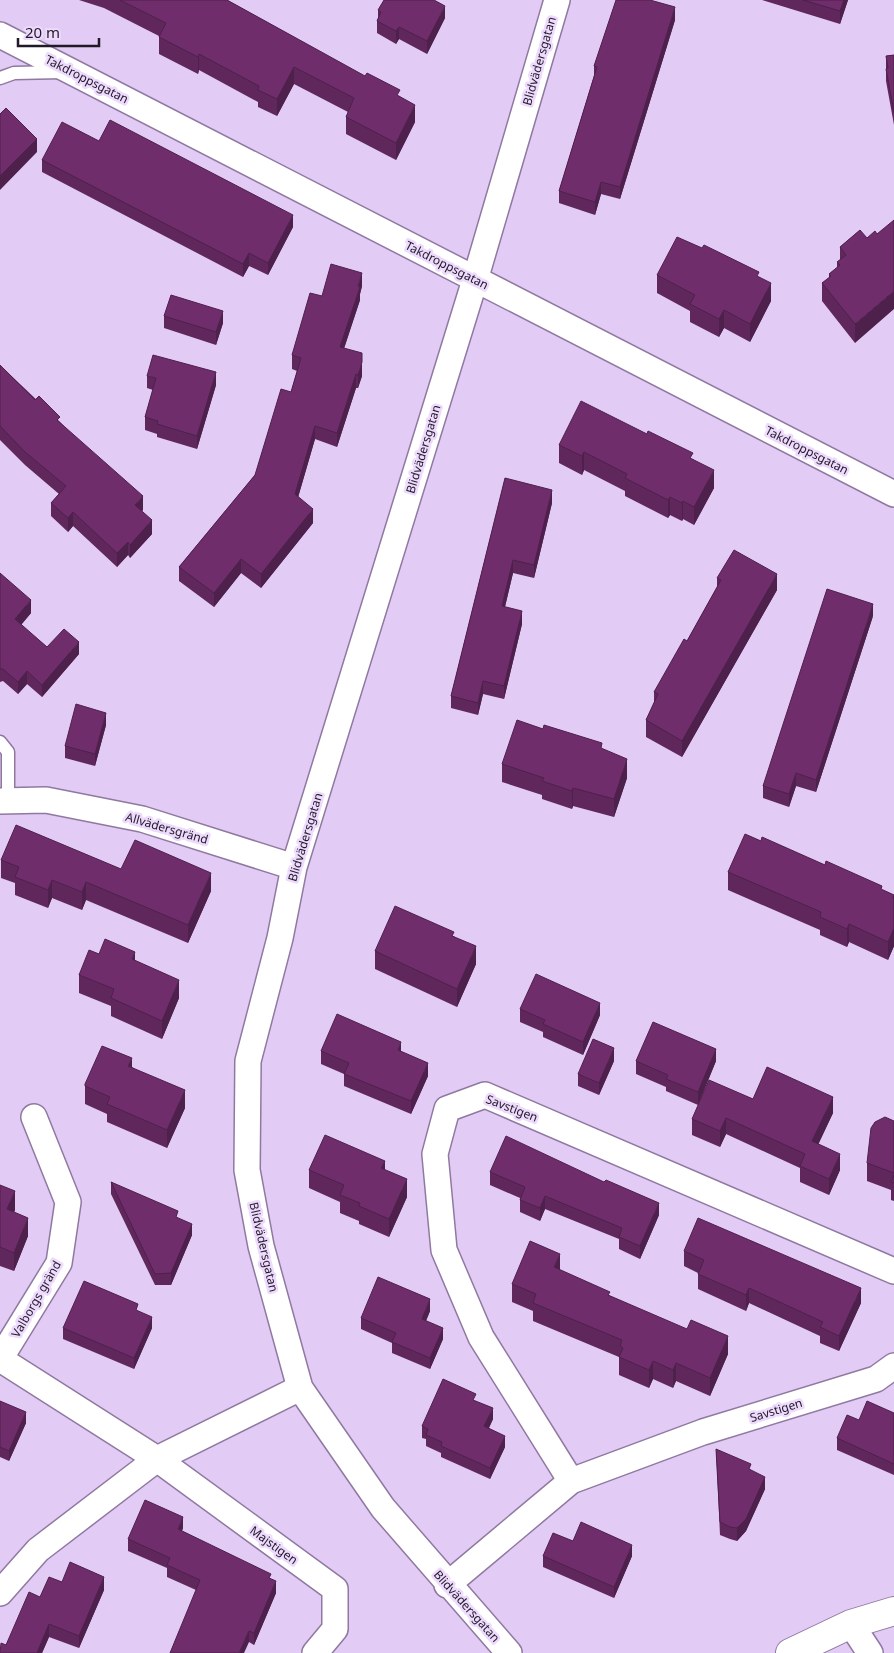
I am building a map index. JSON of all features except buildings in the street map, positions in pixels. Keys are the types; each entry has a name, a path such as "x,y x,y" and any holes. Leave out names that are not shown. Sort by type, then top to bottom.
{"street":[{"name":"Blidvädersgatan","path":"509,1653 447,1584 383,1508 300,1388 261,1246 247,1170 248,1060 280,938 294,867 475,280 557,0"},
{"name":"Takdroppsgatan","path":"0,35 894,494"},
{"name":"Allvädersgränd","path":"4,801 46,800 142,819 294,867"},
{"name":"Savstigen","path":"571,1481 481,1337 444,1250 435,1154 447,1109 484,1095 894,1271"},
{"name":"Valborgs gränd","path":"34,1118 68,1202 59,1263 0,1359 156,1459"},
{"name":"Savstigen","path":"447,1584 571,1481 703,1432 876,1380 894,1366"},
{"path":"0,1593 38,1550 156,1459 300,1388"},
{"name":"Majstigen","path":"156,1459 335,1589 335,1629 315,1653"},
{"path":"790,1653 851,1624 894,1612"},
{"path":"851,1624 870,1653"}],"lane":[{"path":"0,78 14,73 75,72"},
{"name":"Allvädersgränd","path":"0,742 8,752 4,801"}]}
